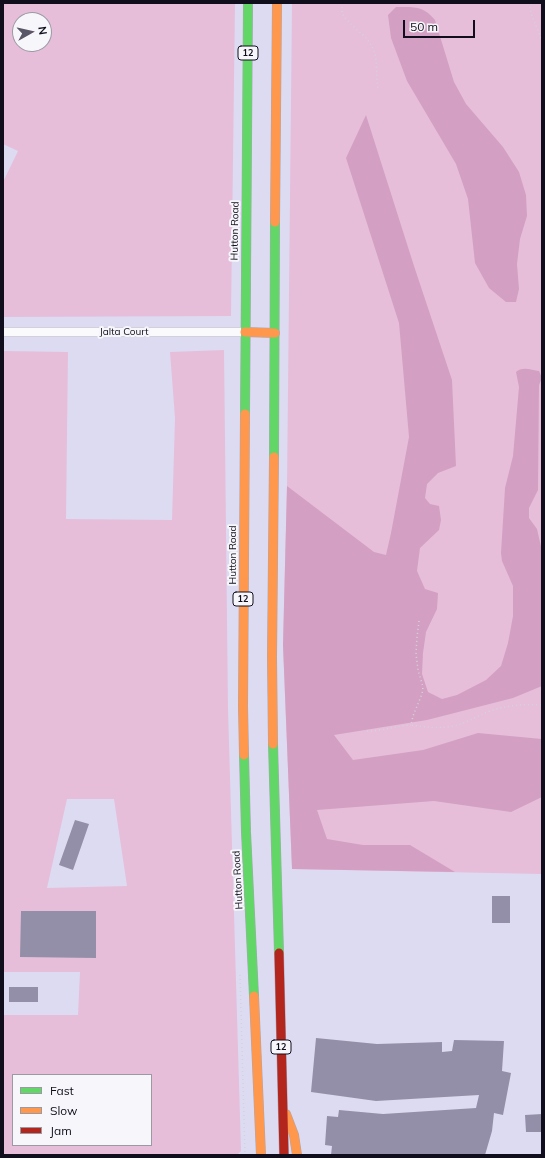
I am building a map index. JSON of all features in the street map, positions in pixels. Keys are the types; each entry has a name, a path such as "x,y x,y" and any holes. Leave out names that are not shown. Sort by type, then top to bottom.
{"main road":[{"name":"Hutton Road","path":"248,3 243,712 246,832 261,1155"},
{"name":"12","path":"277,3 272,724 284,1155"},
{"path":"245,332 275,333"},
{"path":"282,1105 294,1135 297,1155"}],"street":[{"name":"Jalta Court","path":"3,332 245,332"}],"path":[{"path":"343,3 342,12 344,16 349,23 365,36 372,45 376,61 378,88"},
{"path":"529,3 532,16 542,41"},
{"path":"411,725 423,688 418,670 416,654 420,621"},
{"path":"367,731 377,731 411,725 427,728 454,726 469,721 492,710 512,705 542,705"}],"shaded area":[{"path":"3,3 235,3 231,316 3,317 3,182 18,151 3,144"},
{"path":"292,3 542,3 542,874 292,869 283,645 287,486"},
{"path":"396,7 413,7 422,9 431,15 435,20 454,82 466,104 503,147 519,172 526,195 527,216 520,239 517,264 519,289 516,302 506,302 489,288 475,263 468,199 456,164 407,81 391,38 388,15"},
{"path":"366,115 452,380 456,466 438,473 427,484 425,498 430,504 439,506 441,520 439,530 420,548 417,571 425,589 438,593 437,609 426,632 422,674 428,692 442,699 457,695 486,680 501,666 508,643 513,616 513,586 502,561 501,553 505,488 513,456 519,387 516,372 521,369 539,371 542,378 539,385 538,490 529,508 529,518 537,529 542,551 542,686 513,698 427,720 334,735 353,760 423,750 478,733 542,739 542,797 511,812 434,801 317,810 327,839 363,845 410,845 455,872 292,869 283,645 287,486 374,552 386,555 409,437 399,323 346,158"},
{"path":"224,350 228,709 241,1151 237,1155 3,1155 3,1015 78,1015 80,972 3,972 3,351 68,352 66,519 172,520 175,418 170,352","holes":["67,799 114,799 127,886 47,888"]}],"building":[{"path":"75,820 89,824 73,870 59,865"},
{"path":"492,896 510,896 510,923 492,923"},
{"path":"21,911 96,911 96,958 20,957"},
{"path":"9,987 38,987 38,1002 9,1002"},
{"path":"316,1038 377,1044 442,1042 442,1052 452,1051 454,1040 504,1041 502,1071 511,1073 503,1115 494,1113 492,1131 485,1155 331,1155 332,1146 325,1145 327,1116 338,1117 339,1110 383,1114 476,1108 479,1095 376,1101 311,1092"},
{"path":"542,1114 542,1132 526,1132 525,1115"}],"traffic: fast":[{"path":"245,414 248,3"},
{"path":"274,457 275,222"},
{"path":"273,744 279,953"},
{"path":"244,755 254,996"}],"traffic: slow":[{"path":"275,222 277,3"},
{"path":"245,332 275,333"},
{"path":"244,755 245,414"},
{"path":"273,744 272,657 274,457"},
{"path":"254,996 261,1155"},
{"path":"286,1114 294,1135 297,1155"}],"traffic: jam":[{"path":"279,953 284,1155"}]}
